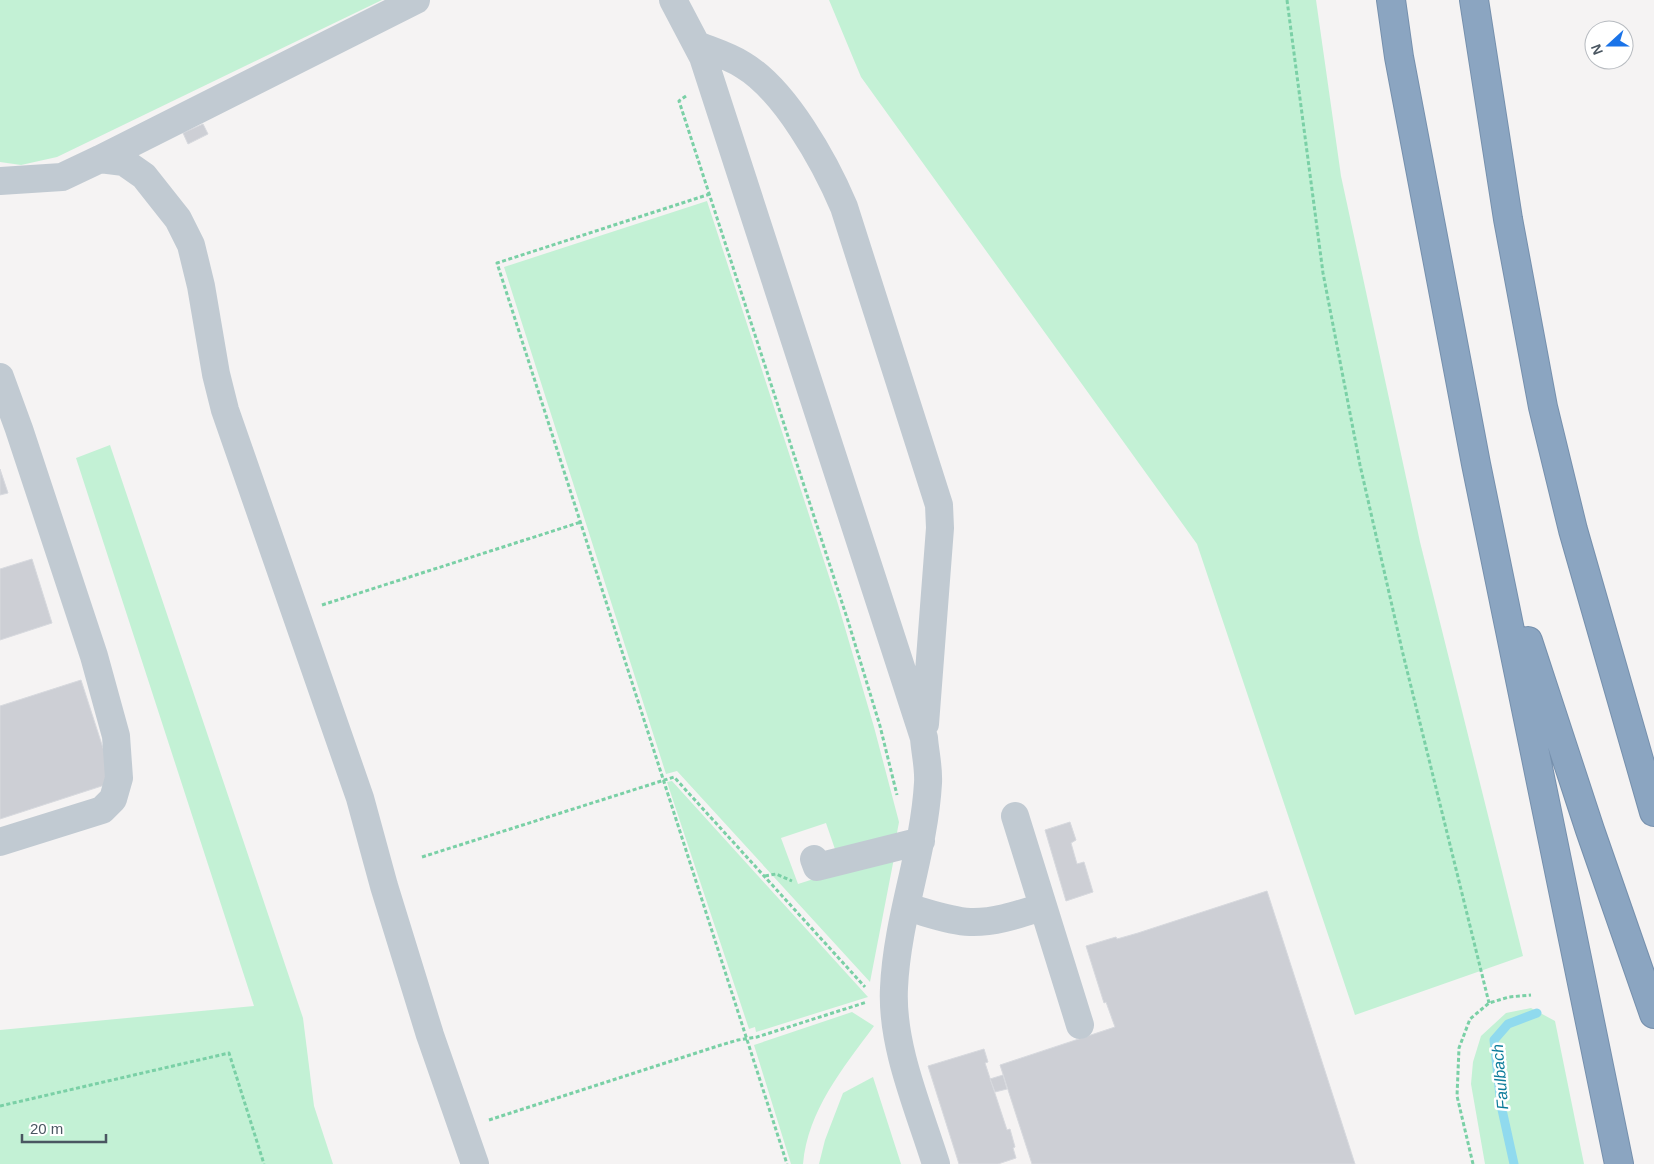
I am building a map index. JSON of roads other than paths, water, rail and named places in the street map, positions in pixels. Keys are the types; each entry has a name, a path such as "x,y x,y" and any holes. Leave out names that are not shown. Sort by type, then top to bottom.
{"highway":[{"path":"1391,0 1399,57 1476,464 1619,1164"},
{"path":"1474,0 1508,219 1543,407 1573,530 1654,812"},
{"path":"1476,464 1547,702 1654,1014"}],"lane":[{"path":"0,181 62,177 416,0"},
{"path":"673,0 704,57 924,738"},
{"path":"697,45 742,64 760,77 778,96 833,180 844,207 939,505 940,528 924,738 928,782 921,841 902,924 894,989 896,1031 936,1164"},
{"path":"100,159 124,162 144,176 178,219 191,246 201,286 216,374 225,410 360,798 430,1035 475,1164"},
{"path":"0,377 94,656 116,736 118,778 113,799 102,810 0,842"},
{"path":"1015,816 1080,1025"},
{"path":"814,859 817,867 921,841"},
{"path":"906,906 960,921 971,922 1001,919 1042,907"}],"waterway":[{"name":"Faulbach","path":"1514,1164 1501,1105 1494,1040 1508,1024 1537,1013"}]}
